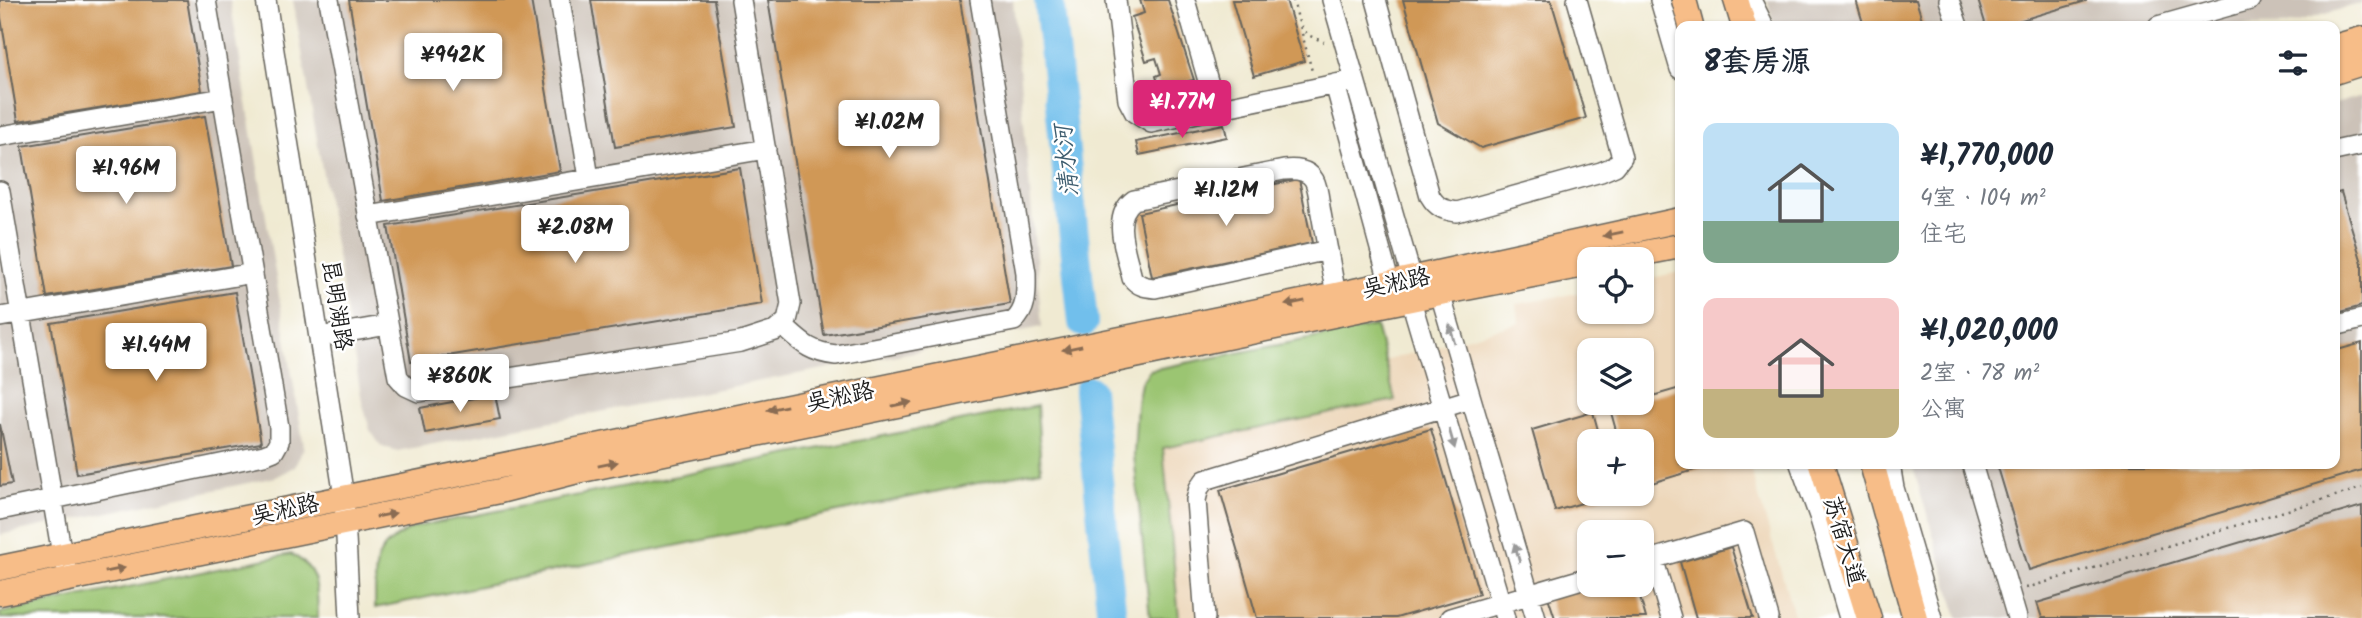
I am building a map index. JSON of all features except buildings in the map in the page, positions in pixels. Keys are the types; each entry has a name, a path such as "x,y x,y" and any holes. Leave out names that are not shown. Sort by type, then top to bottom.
{"main road":[{"path":"1684,0 1690,21"},
{"path":"1736,0 1742,21"},
{"path":"2340,45 2362,39"},
{"path":"2340,70 2362,64"},
{"name":"吴淞路","path":"0,593 500,491 582,470 1413,288 1675,221"},
{"path":"1654,251 1675,247"},
{"name":"吴淞路","path":"0,568 1336,295 1413,288 1577,266"},
{"name":"苏宿大道","path":"1823,469 1869,618"},
{"name":"苏宿大道","path":"1873,469 1915,618"}],"street":[{"path":"0,510 274,451 279,442 279,427 206,0"},
{"name":"昆明湖路","path":"266,0 344,497 350,618"},
{"path":"329,0 398,377 405,386 419,392 741,342 775,331 787,321 792,304 741,0"},
{"path":"560,0 589,178"},
{"path":"782,325 818,353 836,355 1014,321 1022,313 1026,299 1026,273 980,0"},
{"path":"1116,0 1128,100 1135,113 1151,123 1355,80"},
{"path":"1185,0 1216,109"},
{"path":"1332,0 1413,288 1443,407 1502,611"},
{"path":"1376,0 1430,196 1435,205 1457,212 1601,172 1615,166 1622,157 1577,0"},
{"path":"1660,0 1675,52"},
{"path":"1751,0 1762,21"},
{"path":"1949,0 1956,21"},
{"path":"2176,21 2250,0"},
{"path":"1326,86 1413,288 1471,399 1536,618"},
{"path":"0,136 223,98"},
{"path":"2340,149 2362,145"},
{"path":"368,216 766,149"},
{"path":"1328,250 1155,288 1137,284 1132,278 1121,225 1123,212 1134,200 1296,169 1314,179 1328,250 1336,295"},
{"path":"0,191 62,555 71,579"},
{"path":"0,317 253,273"},
{"path":"2340,324 2362,318"},
{"path":"319,337 388,325"},
{"path":"1205,618 1196,500 1199,488 1205,480 1216,474 1471,399"},
{"path":"1802,469 1819,516 1849,618"},
{"path":"1891,469 1932,618"},
{"path":"1973,469 2017,618"},
{"path":"1654,558 1744,532 1769,618"},
{"path":"1654,577 1671,618"},
{"path":"1450,618 1502,611 1529,595 1577,581"}],"path":[{"path":"1293,0 1326,86"},
{"path":"1300,24 1308,35 1323,42 1345,44"},
{"path":"2010,593 2362,488"}],"shaded area":[{"path":"0,0 230,0 304,447 295,466 276,477 0,535"},
{"path":"293,0 1013,0 1042,327 397,451 381,446 370,430 362,401"},
{"path":"1767,0 2362,0 2362,3 2301,21 1773,21"},
{"path":"2362,96 2362,618 1958,618 1913,469 2340,469 2340,103"},
{"path":"1675,273 1675,469 1750,469 1795,618 1179,618 1163,448 1395,400 1384,361 1519,323 1517,304 1577,293 1577,324 1654,324 1654,277"}],"green space":[{"path":"1376,326 1395,400 1163,448 1179,618 1150,618 1134,455 1137,404 1141,383 1150,370"},
{"path":"1037,406 1041,470 375,608 378,558 389,542 415,527"},
{"path":"291,554 312,573 317,589 318,618 0,618 0,613"}],"waterway":[{"name":"清水河","path":"1049,0 1083,322"},
{"name":"清水河","path":"1089,391 1112,618"}]}
